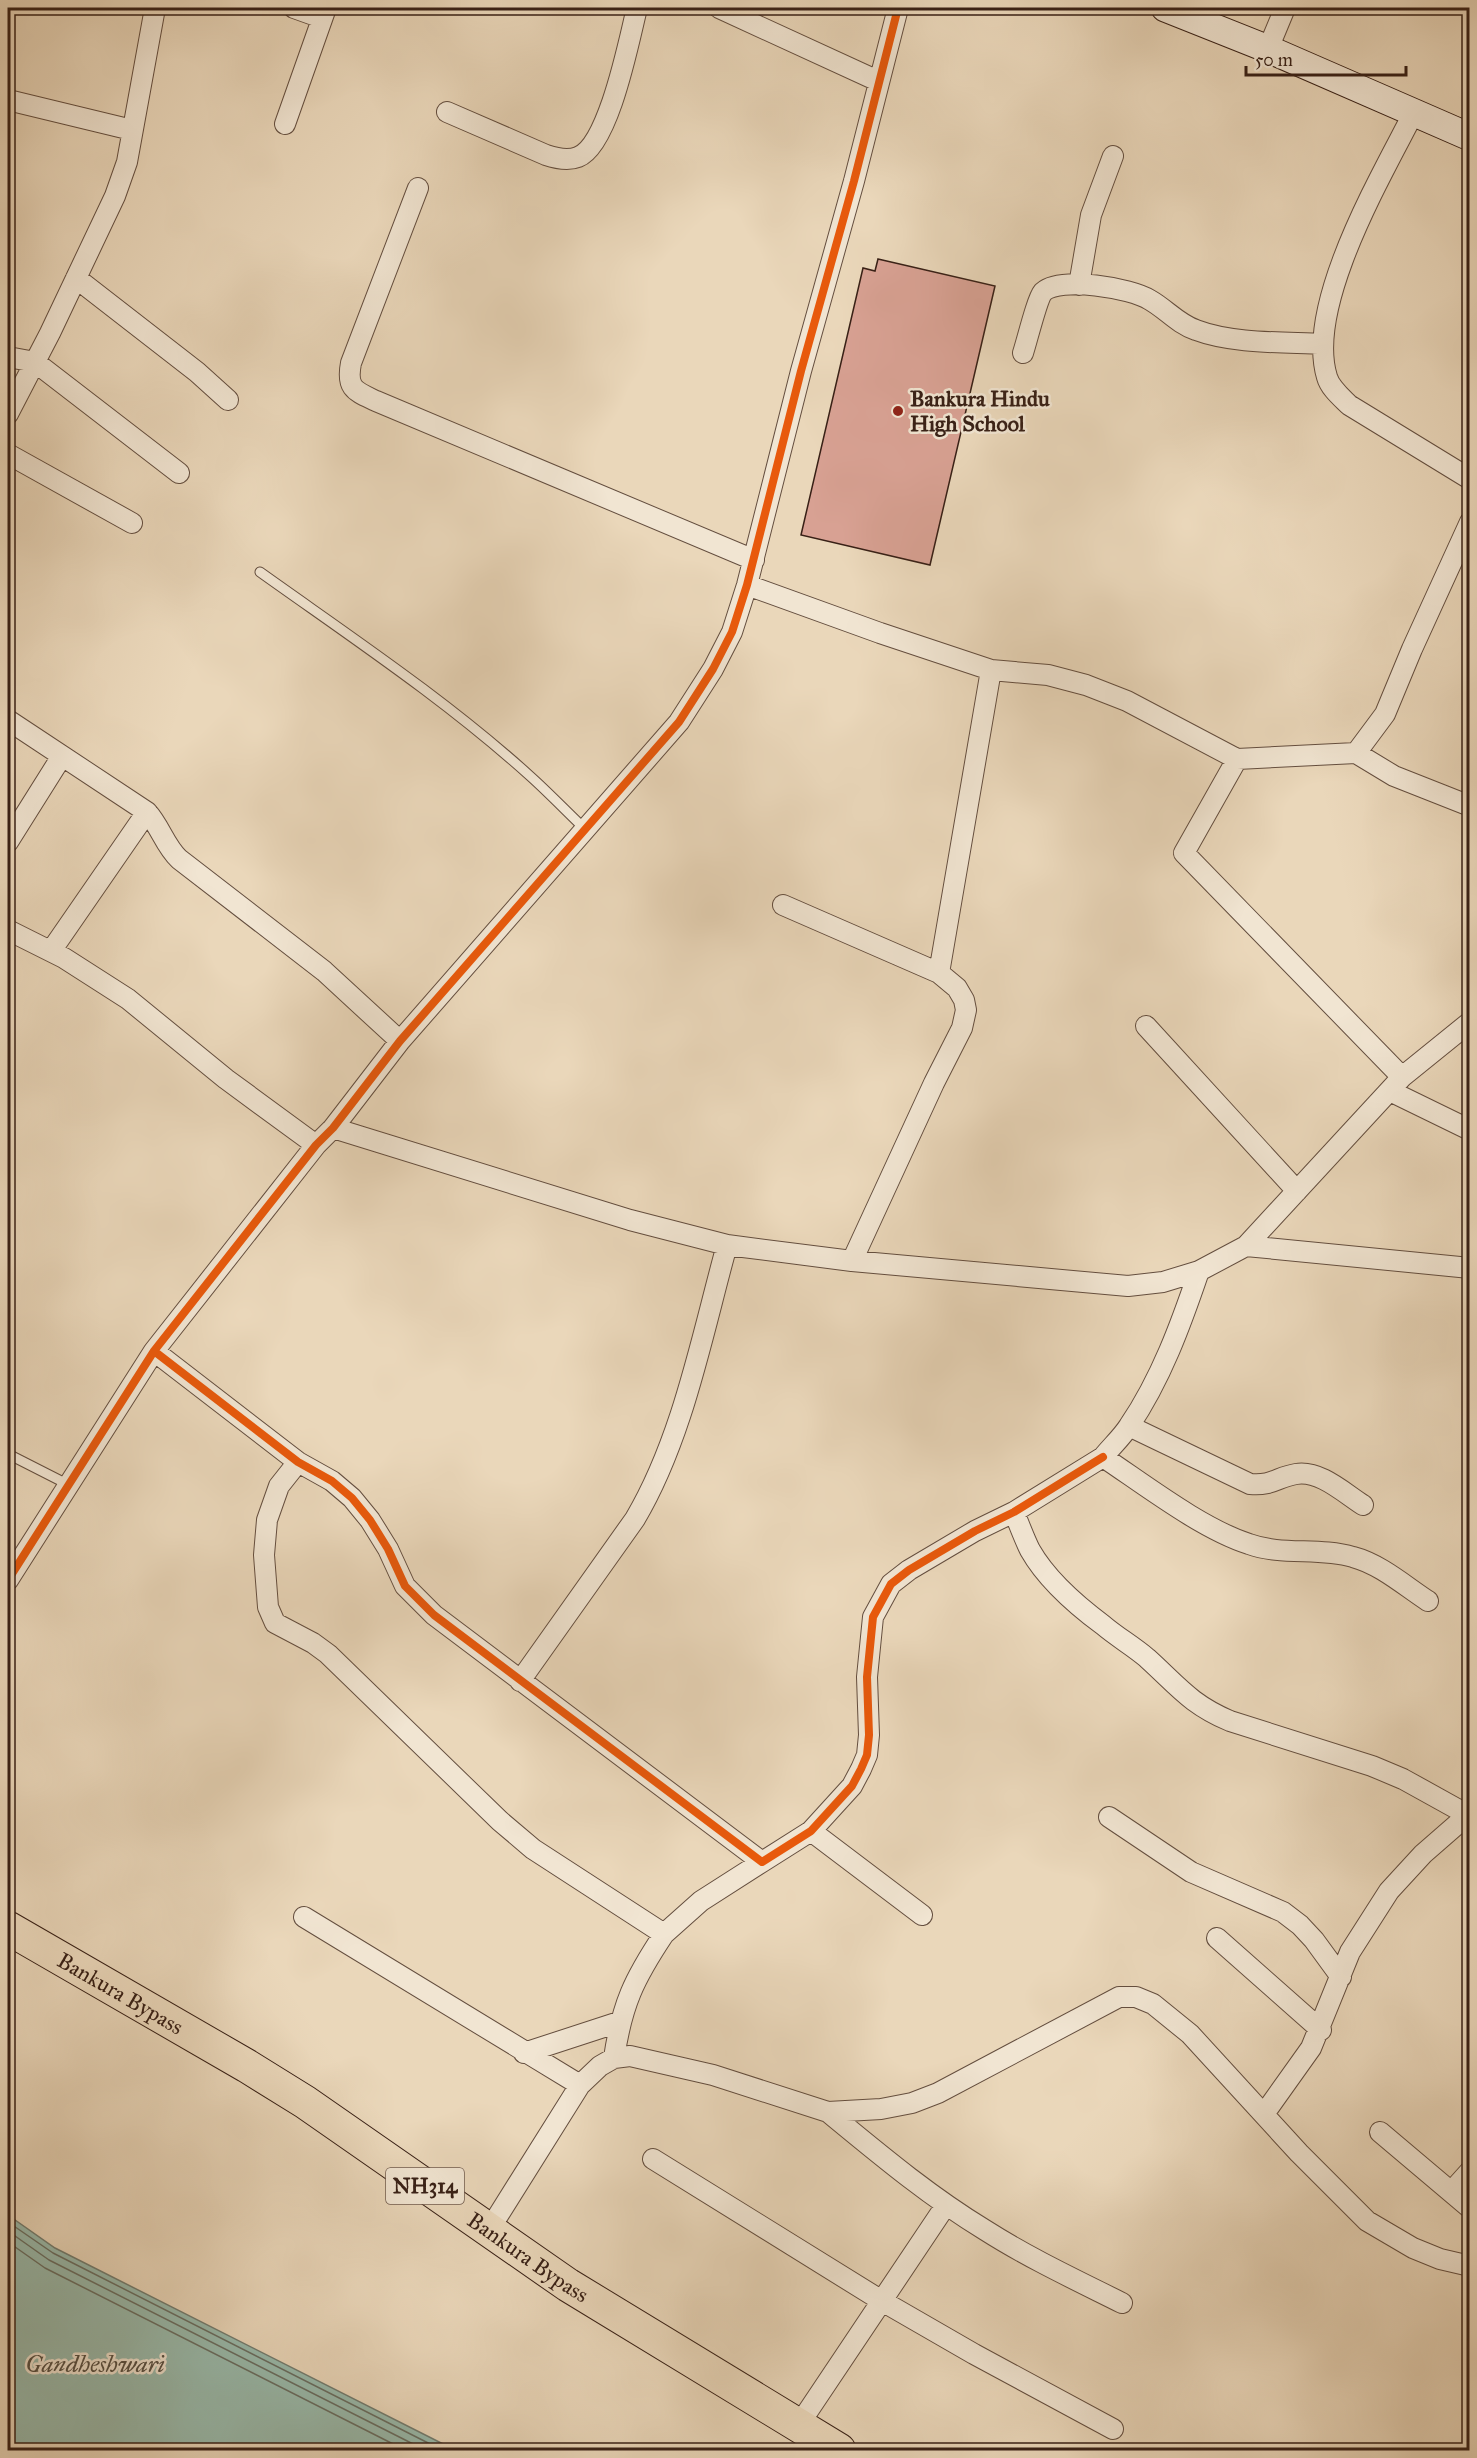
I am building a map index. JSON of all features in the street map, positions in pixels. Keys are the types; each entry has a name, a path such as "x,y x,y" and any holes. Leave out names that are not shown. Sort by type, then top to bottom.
{"highway":[{"name":"Bankura Bypass","path":"8,1928 266,2078 568,2285 839,2451"}],"street":[{"path":"8,414 115,196 127,162 156,8"},
{"path":"285,124 324,13 294,8"},
{"path":"447,112 546,155 560,159 578,158 595,142 605,122 637,8"},
{"path":"719,8 878,81"},
{"path":"8,1580 154,1351 400,1041 679,722 713,669 732,632 754,560 801,371 854,181 898,8"},
{"path":"1165,8 1268,49 1470,137"},
{"path":"1268,49 1285,8"},
{"path":"8,100 132,130"},
{"path":"1414,112 1364,210 1345,256 1323,330 1327,378 1336,392 1349,405 1470,478"},
{"path":"1078,285 1091,215 1113,156"},
{"path":"418,189 351,363 349,380 351,386 376,401 754,560"},
{"path":"76,278 197,372 228,400"},
{"path":"1023,353 1041,294 1050,287 1078,285 1138,293 1180,322 1195,330 1214,335 1323,345"},
{"path":"8,357 35,362 179,473"},
{"path":"8,454 132,523"},
{"path":"1356,753 1384,714 1434,597 1470,522"},
{"path":"747,585 991,670 1048,675 1086,685 1128,701 1237,759 1356,753 1394,776 1470,806"},
{"path":"939,973 991,670"},
{"path":"8,720 147,812 154,820 171,852 324,971 400,1041"},
{"path":"8,842 62,756"},
{"path":"1237,759 1184,852 1396,1084 1470,1130"},
{"path":"51,951 147,812"},
{"path":"783,905 939,973 957,988 964,1000 966,1010 962,1028 934,1083 852,1261"},
{"path":"8,930 51,951 128,999 226,1078 316,1144"},
{"path":"333,1128 630,1220 727,1245 852,1261 1128,1286 1163,1282 1199,1271 1246,1246 1396,1084 1470,1022"},
{"path":"1146,1026 1297,1191"},
{"path":"520,1682 635,1519 650,1493 682,1407 727,1245"},
{"path":"1246,1246 1470,1268"},
{"path":"614,2058 619,2022 641,1968 664,1934 701,1901 812,1831 852,1786 867,1755 869,1735 867,1677 873,1617 891,1584 909,1570 975,1531 1014,1512 1103,1457 1129,1426 1169,1352 1199,1271"},
{"path":"154,1351 298,1462 332,1481 352,1498 370,1520 388,1549 405,1586 417,1600 520,1682 762,1862"},
{"path":"1129,1426 1250,1484 1272,1484 1294,1474 1307,1474 1327,1482 1363,1505"},
{"path":"1103,1457 1235,1540 1274,1550 1354,1557 1386,1573 1428,1601"},
{"path":"298,1462 279,1486 267,1520 264,1555 268,1607 275,1623 313,1643 328,1654 500,1821 533,1849 664,1934"},
{"path":"1014,1512 1030,1550 1066,1594 1146,1657 1199,1705 1230,1721 1372,1766 1403,1779 1469,1814 1423,1854 1389,1891 1350,1952 1321,2030 1311,2048 1264,2114"},
{"path":"1109,1817 1191,1872 1283,1912 1314,1940 1341,1977"},
{"path":"812,1831 922,1915"},
{"path":"304,1917 580,2085"},
{"path":"1217,1938 1321,2030"},
{"path":"489,2230 580,2085 600,2066 614,2058 630,2056 713,2075 828,2112 880,2109 912,2103 938,2093 1119,1997 1136,1997 1153,2004 1190,2034 1299,2153 1367,2221 1413,2248 1440,2259 1470,2266"},
{"path":"524,2053 619,2022"},
{"path":"828,2112 904,2175 946,2205 1043,2264 1122,2303"},
{"path":"1380,2132 1470,2208"},
{"path":"653,2159 882,2301 1113,2430"},
{"path":"1452,2192 1470,2171"},
{"path":"798,2426 946,2205"}],"lane":[{"path":"260,572 416,684 530,776 586,830"},
{"path":"8,1454 69,1485"}],"water":[{"name":"Gandheshwari","path":"8,2215 55,2248 455,2450 8,2450"}],"building":[{"name":"Bankura Hindu High School","path":"878,259 995,286 930,565 801,535 863,268 875,271"}],"cycle path":[{"path":"8,1580 154,1351 400,1041 679,722 713,669 732,632 747,585 801,371 854,181 898,8"},
{"path":"154,1351 298,1462 332,1481 352,1498 370,1520 388,1549 405,1586 434,1615 762,1862 811,1831 852,1786 861,1769 867,1755 869,1735 867,1677 873,1617 891,1584 909,1570 975,1531 1014,1512 1103,1457"}],"place":[{"name":"Bankura Hindu High School","path":"898,411"}]}
